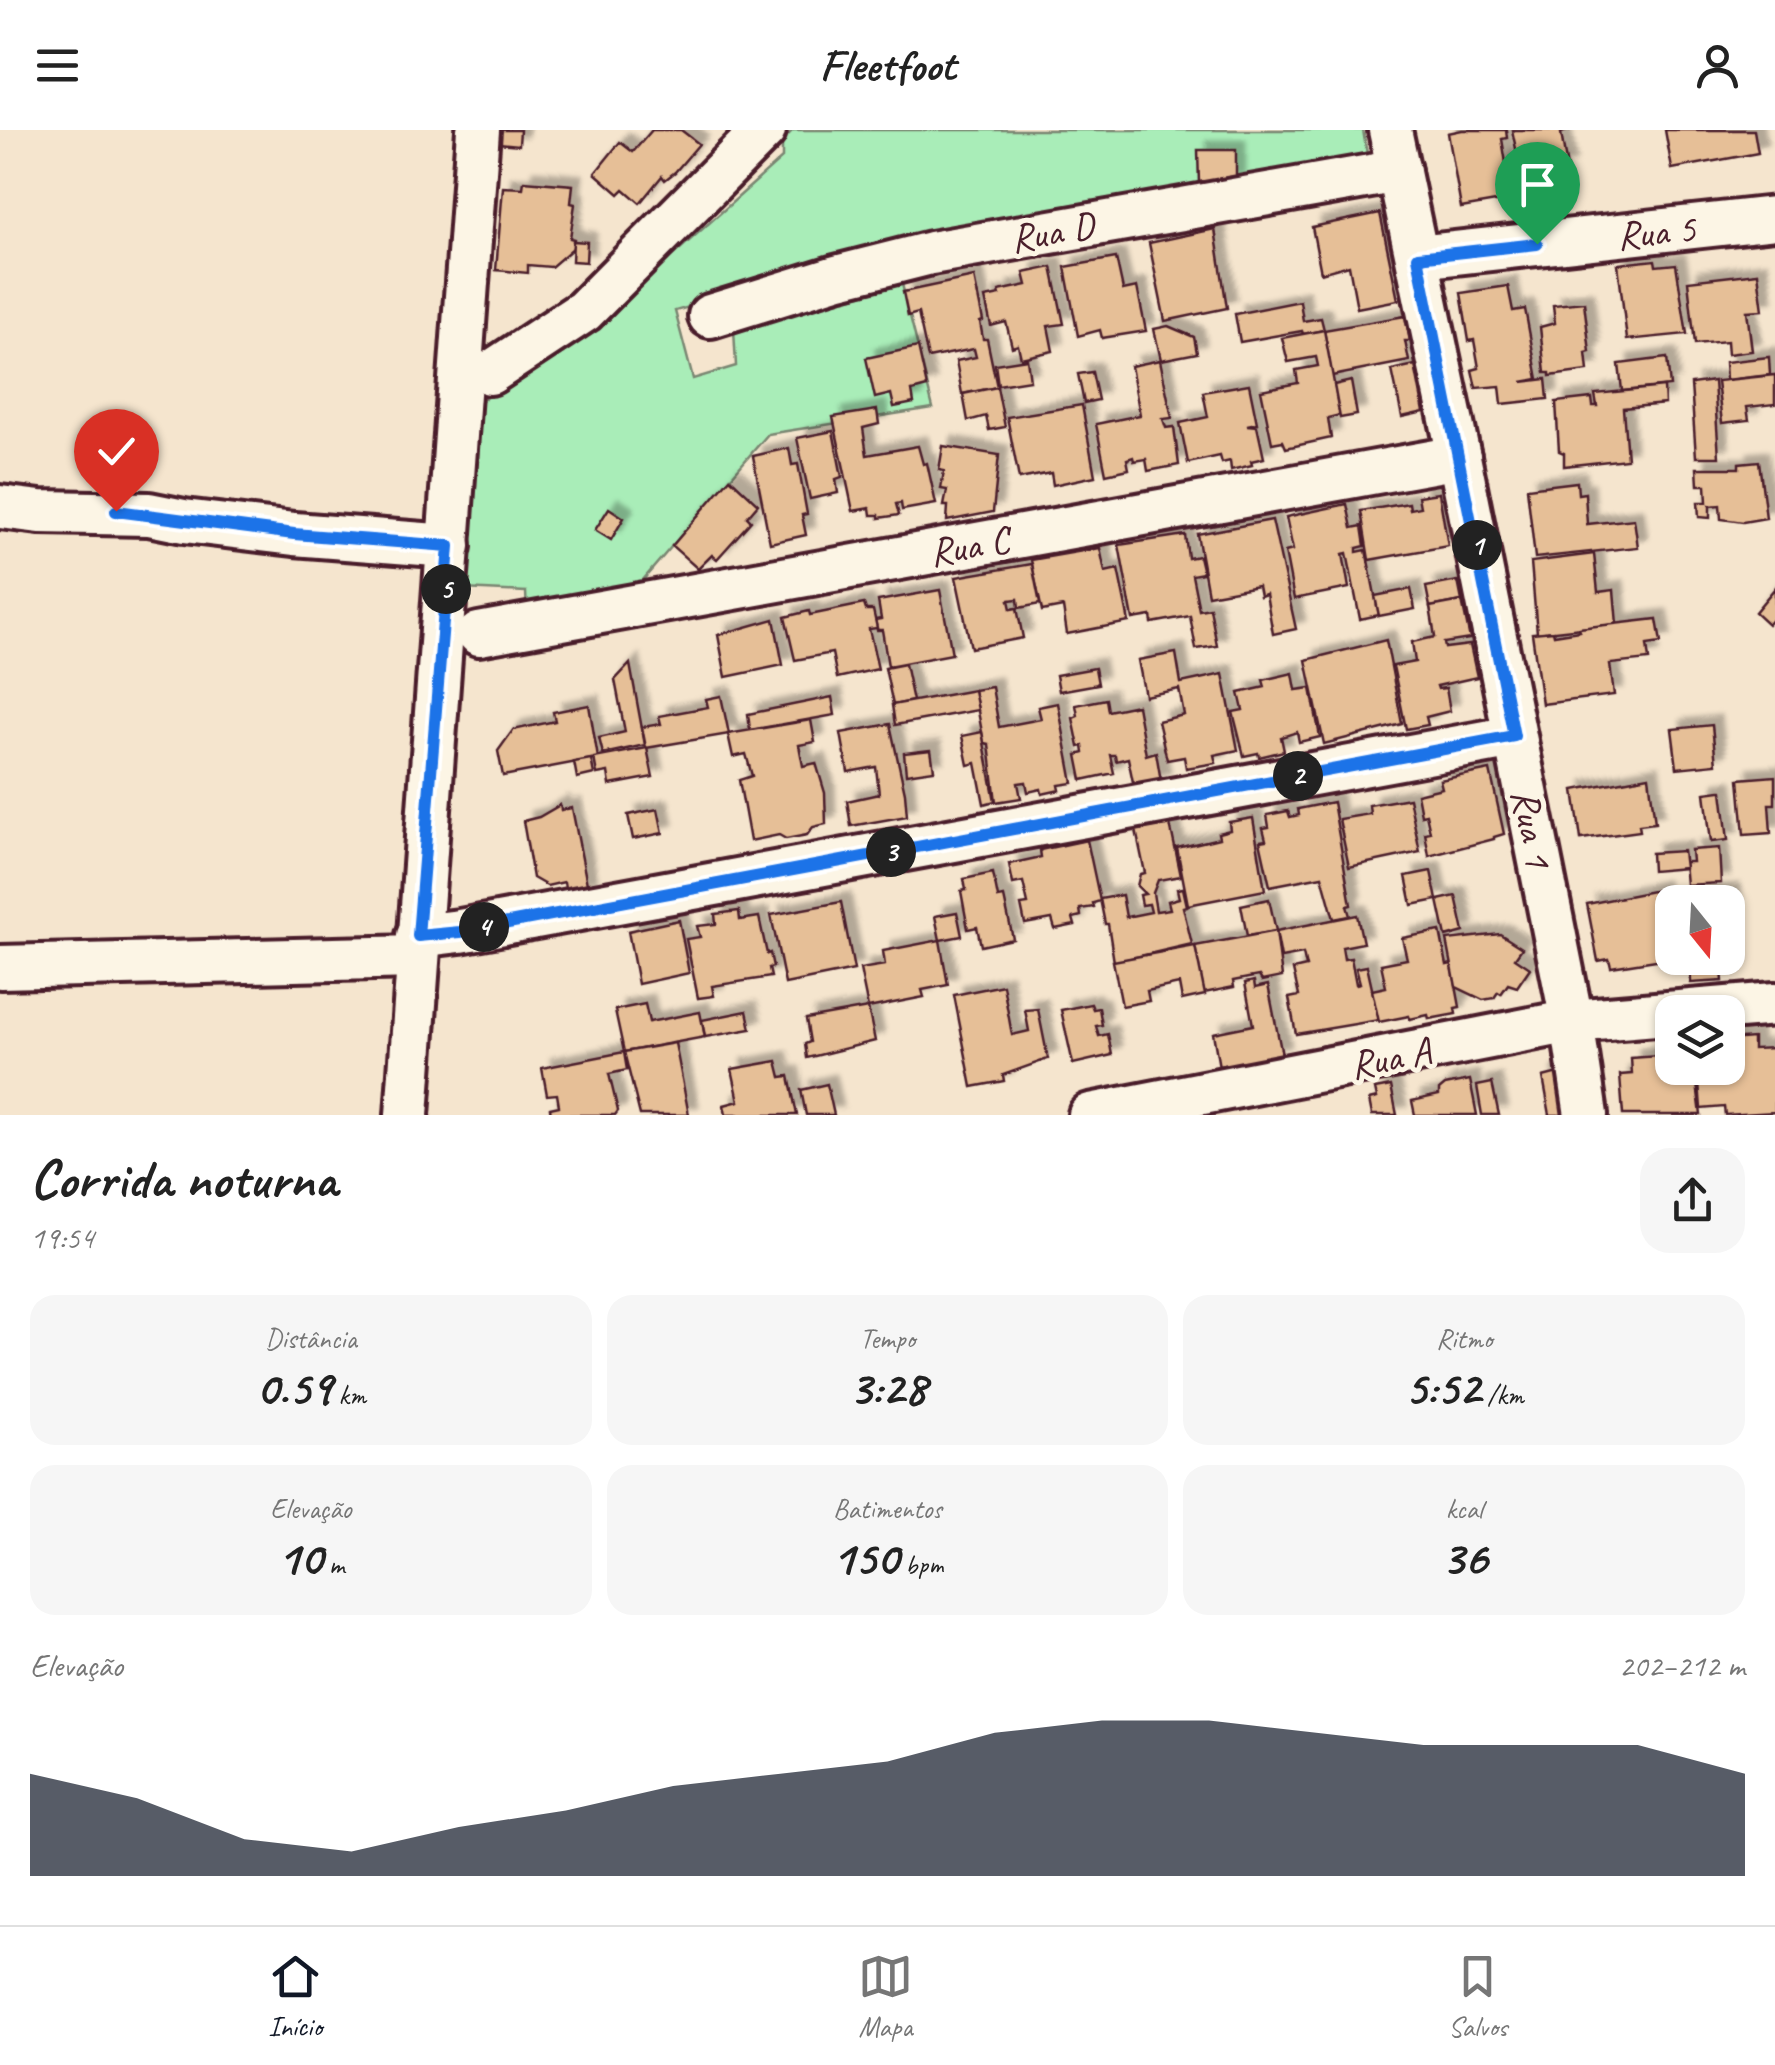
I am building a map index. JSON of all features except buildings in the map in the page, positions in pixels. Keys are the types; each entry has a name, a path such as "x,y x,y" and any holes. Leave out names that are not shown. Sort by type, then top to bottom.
{"street":[{"path":"407,1115 478,130"},
{"path":"490,373 584,311 764,130"},
{"name":"Rua 1","path":"1394,150 1572,1021 1586,1115"},
{"name":"Rua D","path":"710,316 931,253 1394,150"},
{"name":"Rua 5","path":"1418,257 1775,218"},
{"name":"Rua C","path":"480,634 1459,456"},
{"path":"0,508 149,514 184,522 294,534 449,546"},
{"path":"0,966 417,947 460,932 1514,736"},
{"name":"Rua A","path":"1090,1115 1572,1021 1775,1004"}],"green space":[{"path":"793,130 1363,130 1367,154 1363,166 895,246 675,311 693,379 736,366 734,329 902,284 933,408 768,434 630,595 527,613 526,592 463,589 474,405 576,342 782,158 782,141"}],"route":[{"path":"116,511 294,534 449,546 418,936 460,932 1514,736 1418,257 1537,244"}]}
